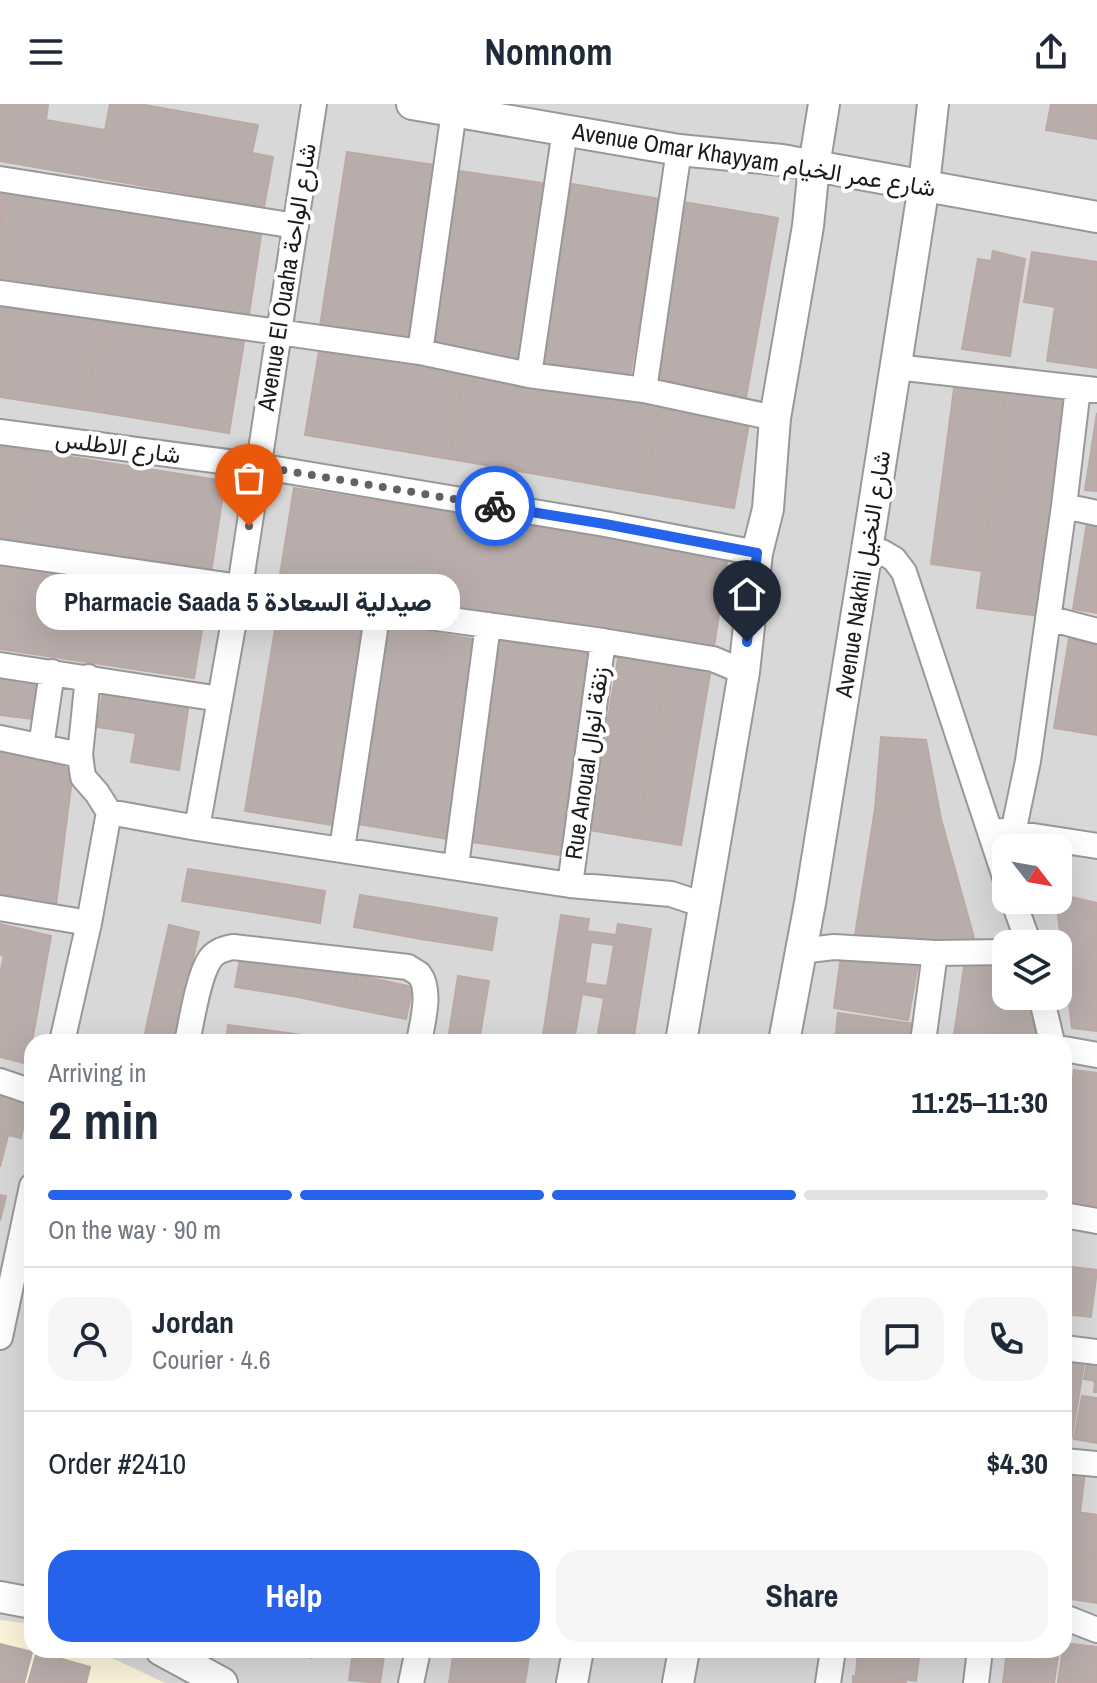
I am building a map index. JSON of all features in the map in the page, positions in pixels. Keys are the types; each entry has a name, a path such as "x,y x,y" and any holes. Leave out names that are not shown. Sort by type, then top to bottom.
{"street":[{"name":"Avenue El Ouaha شارع الواحة","path":"197,828 240,587 314,104"},
{"name":"Avenue Omar Khayyam شارع عمر الخيام","path":"412,104 454,108 679,150 782,160 1097,217"},
{"path":"682,1034 744,672 757,553 768,509 775,418 808,226 824,104"},
{"name":"Avenue Nakhil شارع النخيل","path":"785,1034 810,903 896,367 933,104"},
{"path":"420,352 454,108"},
{"path":"529,375 565,130"},
{"path":"644,390 679,150"},
{"path":"0,179 296,226"},
{"path":"0,293 420,352 529,375 644,390 775,418"},
{"path":"896,367 1088,389 1064,506 1028,761 1013,833"},
{"name":"شارع الاطلس","path":"0,432 258,466 605,524 757,553"},
{"path":"1064,506 1097,513"},
{"path":"0,552 603,641 713,659 744,672"},
{"path":"866,556 882,552 894,559 904,572 992,840"},
{"path":"342,849 378,610"},
{"path":"1048,618 1097,631"},
{"path":"456,866 488,625"},
{"name":"Rue Anoual زنقة انوال","path":"570,885 603,641"},
{"path":"0,665 220,699"},
{"path":"41,747 52,672"},
{"path":"64,1034 89,923 109,812 83,777 80,755 88,677"},
{"path":"0,738 80,755"},
{"path":"109,812 570,885 671,894 704,905"},
{"path":"988,829 1097,846"},
{"path":"0,908 89,923"},
{"path":"189,1034 201,980 210,960 221,950 233,947 408,967 419,973 424,985 426,1001 420,1034"},
{"path":"800,951 834,947 935,953 992,952"},
{"path":"924,1034 935,953"},
{"path":"1044,1010 1050,1034"},
{"path":"1072,1050 1097,1055"},
{"path":"0,1081 24,1089"},
{"path":"0,1337 6,1276 24,1216"},
{"path":"1072,1216 1097,1221"},
{"path":"1072,1349 1097,1352"},
{"path":"1072,1462 1097,1464"},
{"path":"0,1597 24,1602"},
{"path":"1072,1620 1097,1630"},
{"path":"176,1658 222,1683"},
{"path":"411,1683 416,1658"},
{"path":"572,1683 577,1658"},
{"path":"678,1683 683,1658"},
{"path":"828,1683 832,1658"},
{"path":"976,1683 979,1658"}],"shaded area":[{"path":"0,104 1097,104 1097,1683 0,1683"},
{"path":"0,1620 24,1623 24,1658 112,1658 165,1683 0,1683"}],"building":[{"path":"0,104 48,104 46,120 105,130 110,104 139,104 258,125 252,153 273,157 264,207 0,161"},
{"path":"1051,104 1097,104 1097,139 1046,130"},
{"path":"347,152 435,165 408,340 320,326"},
{"path":"459,171 549,184 524,361 433,348"},
{"path":"572,184 660,199 629,382 541,367"},
{"path":"0,190 7,191 0,233"},
{"path":"7,191 262,229 248,321 0,284 0,233"},
{"path":"684,202 778,218 746,398 652,381"},
{"path":"993,251 1025,259 1010,356 962,349 978,259 991,261"},
{"path":"1032,252 1097,262 1097,368 1047,361 1055,307 1024,302"},
{"path":"0,304 101,320 86,410 0,397"},
{"path":"101,320 244,342 229,433 86,410"},
{"path":"320,345 464,369 450,459 305,435"},
{"path":"464,369 661,403 645,493 450,459"},
{"path":"955,381 1006,387 982,571 931,564"},
{"path":"1006,387 1068,395 1039,616 977,608"},
{"path":"661,403 750,418 734,508 645,493"},
{"path":"1097,413 1097,491 1085,490"},
{"path":"0,446 26,450 12,542 0,540"},
{"path":"26,450 225,481 211,573 12,542"},
{"path":"294,488 728,555 714,647 279,581"},
{"path":"1087,523 1097,525 1097,613 1073,609"},
{"path":"0,563 208,594 194,678 0,649"},
{"path":"279,605 367,619 333,825 245,811"},
{"path":"390,626 480,640 448,839 358,824"},
{"path":"1069,639 1097,644 1097,735 1054,728"},
{"path":"500,640 590,653 561,855 471,842"},
{"path":"619,653 668,661 637,838 589,830"},
{"path":"668,661 711,668 681,845 637,838"},
{"path":"0,678 37,683 32,719 0,715"},
{"path":"103,691 189,703 179,770 131,762 136,733 97,727"},
{"path":"881,737 926,740 941,819 875,809"},
{"path":"0,750 38,755 73,771 55,912 0,900"},
{"path":"875,809 941,819 976,945 853,948"},
{"path":"188,869 259,880 253,912 182,901"},
{"path":"259,880 325,891 320,923 253,912"},
{"path":"360,895 433,907 427,940 354,927"},
{"path":"1072,897 1097,903 1097,1031 1072,1028 1072,930 1060,930 1058,914 1072,914"},
{"path":"433,907 497,918 492,950 427,940"},
{"path":"561,915 589,919 587,931 616,935 618,924 651,929 634,1034 598,1034 604,998 582,994 575,1034 543,1034","holes":["591,942 614,945 607,986 585,983"]},
{"path":"0,924 51,936 33,1034 24,1034 24,1063 0,1057 0,973 4,956 0,955"},
{"path":"169,925 199,932 184,999 154,992"},
{"path":"842,948 919,959 908,1020 834,1008"},
{"path":"240,959 298,967 293,996 235,987"},
{"path":"965,960 992,964 992,1010 1031,1010 1036,1034 954,1034"},
{"path":"298,967 357,975 350,1008 293,996"},
{"path":"357,975 413,987 406,1019 350,1008"},
{"path":"458,976 489,981 480,1034 449,1034"},
{"path":"154,992 184,999 176,1034 145,1034"},
{"path":"838,1013 915,1024 913,1034 836,1034"},
{"path":"228,1025 289,1033 289,1034 227,1034"},
{"path":"1074,1070 1097,1073 1097,1212 1072,1208"},
{"path":"0,1090 24,1096 24,1124 21,1138 8,1135 0,1167"},
{"path":"0,1195 6,1196 0,1221"},
{"path":"1072,1267 1097,1270 1091,1317 1072,1315"},
{"path":"1089,1353 1097,1354 1097,1392 1094,1392 1095,1381 1084,1379"},
{"path":"1072,1356 1085,1358 1072,1437"},
{"path":"1082,1396 1097,1398 1097,1443 1074,1439"},
{"path":"1072,1470 1085,1472 1080,1513 1072,1512"},
{"path":"1072,1511 1097,1515 1097,1559 1072,1555"},
{"path":"1072,1555 1097,1559 1097,1603 1072,1599"},
{"path":"0,1644 24,1650 24,1658 30,1658 24,1683 0,1683"},
{"path":"1072,1644 1097,1647 1097,1679 1059,1675 1062,1658 1072,1658"},
{"path":"35,1658 58,1658 90,1667 86,1683 28,1683"},
{"path":"352,1658 384,1658 380,1683 349,1680"},
{"path":"453,1658 529,1658 525,1683 449,1683"},
{"path":"857,1658 919,1658 916,1681 856,1674"},
{"path":"1006,1658 1058,1658 1054,1683 1003,1683"},
{"path":"1059,1675 1097,1679 1097,1683 1058,1683"},
{"path":"853,1676 906,1682 906,1683 853,1683"}],"way so far":[{"path":"249,526 258,466 495,506"}],"place":[{"name":"Pharmacie Saada 5 صيدلية السعادة","path":"249,526"}],"route":[{"path":"495,506 757,553 747,642"}]}
